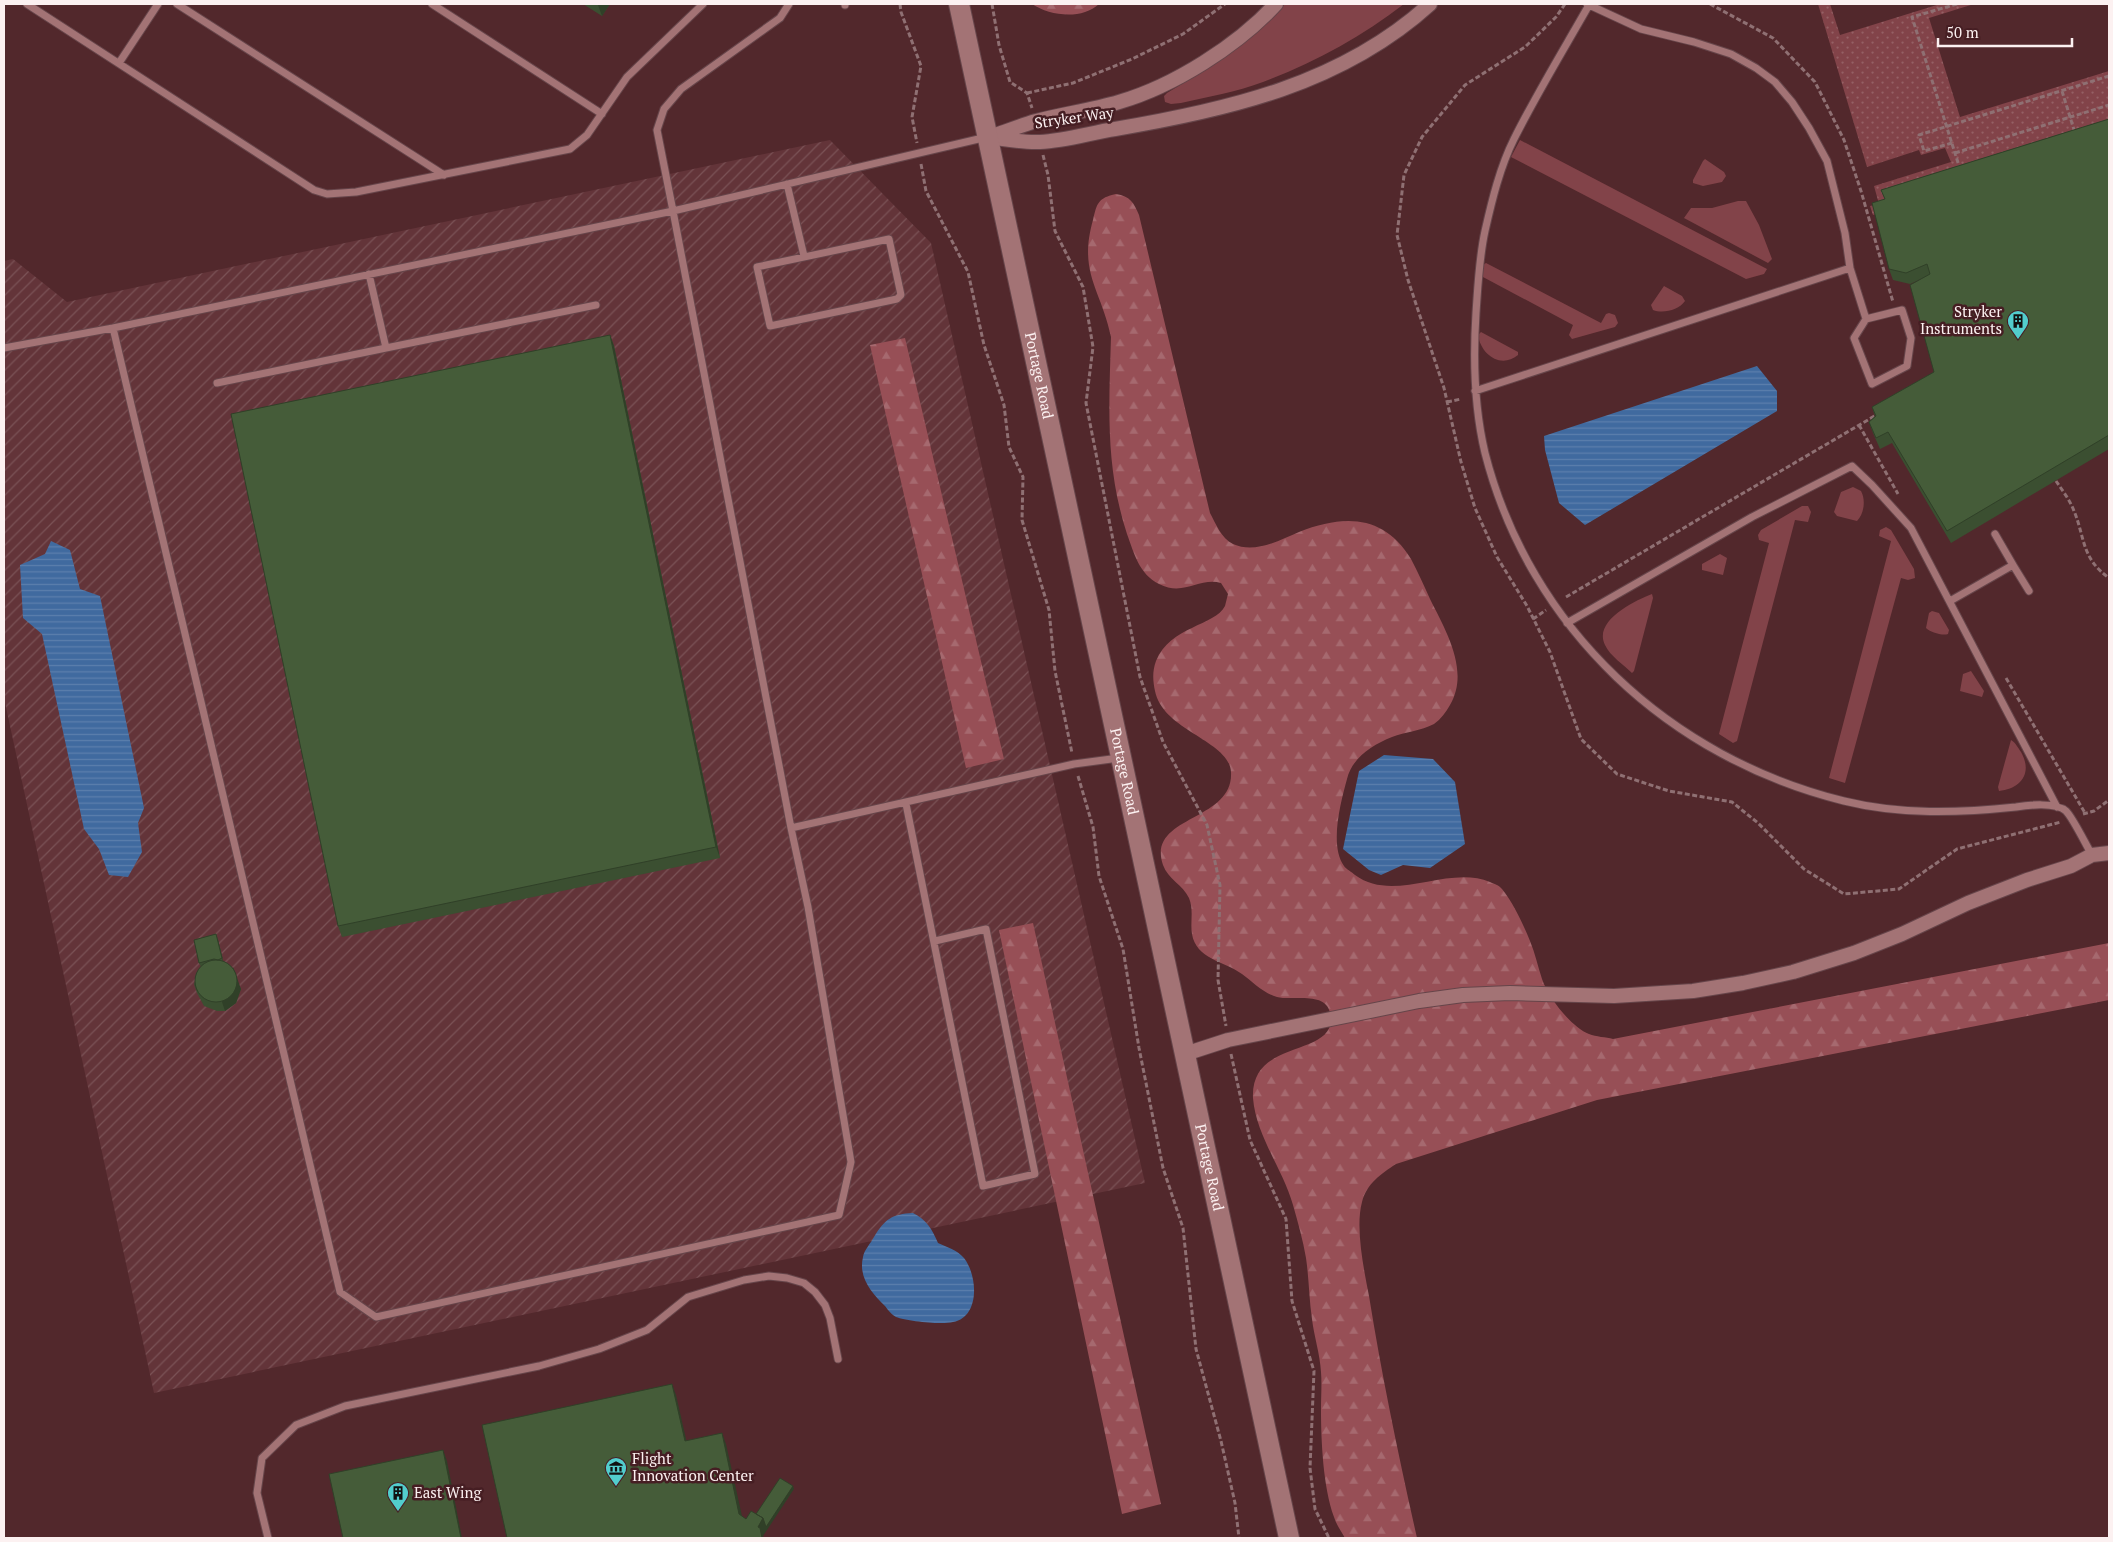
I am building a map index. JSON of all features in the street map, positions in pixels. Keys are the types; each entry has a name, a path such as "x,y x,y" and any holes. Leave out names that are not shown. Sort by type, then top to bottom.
{"main road":[{"name":"Portage Road","path":"958,4 1288,1538"}],"street":[{"name":"Stryker Way","path":"987,137 1036,121 1119,102 1189,71 1244,33 1276,4"},
{"name":"Stryker Way","path":"987,137 1040,142 1182,118 1244,103 1286,89 1367,50 1398,30 1430,4"},
{"path":"1185,1054 1228,1040 1419,1001 1463,995 1510,992 1614,996 1693,991 1743,983 1793,972 1854,953 1902,934 1968,902 2071,866 2092,855 2109,853"}],"lane":[{"path":"27,4 314,190 327,194 356,192 570,149 587,135 627,77 703,4"},
{"path":"119,63 158,4"},
{"path":"177,4 444,175"},
{"path":"432,4 602,114"},
{"path":"114,328 340,1292 376,1317 839,1215 851,1162 808,907 791,828 657,130 664,110 681,89 780,18 789,4"},
{"path":"1866,319 1902,310 1911,338 1907,366 1872,384 1854,338 1866,319 1850,268 1845,233 1827,161 1810,128 1775,82 1756,68 1731,54 1694,42 1640,30 1588,4 1514,140 1499,181 1486,228 1479,265 1474,346 1475,391 1485,452 1501,500 1526,556 1558,612 1625,686 1651,709 1726,758 1769,776 1844,801 1880,808 1922,812 1971,812 2034,805 2057,807 2066,811 2092,855"},
{"path":"4,348 114,328 673,211 987,137"},
{"path":"787,184 804,256"},
{"path":"889,239 901,296 898,299 770,326 757,267 804,256 889,239"},
{"path":"1475,391 1850,268"},
{"path":"369,274 386,348"},
{"path":"217,383 596,306"},
{"path":"1567,622 1752,517 1852,466 1911,528 2057,807"},
{"path":"1995,534 2029,591"},
{"path":"1950,601 2013,565"},
{"path":"791,828 906,804 1074,764 1121,758"},
{"path":"906,804 935,941 982,1186 1035,1174 986,929 935,941"},
{"path":"268,1538 257,1493 262,1458 296,1425 345,1406 539,1366 599,1349 647,1330 688,1296 744,1280 769,1276 787,1278 804,1283 815,1292 825,1305 830,1318 838,1359"}],"path":[{"path":"992,4 999,45 1010,82 1027,92 1073,83 1132,59 1183,34 1225,4"},
{"path":"1957,4 1912,18 1963,177"},
{"path":"1952,143 1924,151 1919,135 2109,76"},
{"path":"2062,91 2078,141"},
{"path":"1027,92 1036,121"},
{"path":"1955,153 2109,105"},
{"path":"1040,142 1048,176 1055,231 1083,287 1093,346 1086,403 1140,677 1163,742 1207,825 1220,885 1218,980 1228,1040 1250,1140 1286,1219 1292,1300 1314,1371 1310,1468 1315,1509 1329,1538"},
{"path":"1447,402 1461,399"},
{"path":"1566,597 1882,411"},
{"path":"2056,481 2074,509 2082,542 2102,573 2109,578"},
{"path":"1533,619 1546,610"},
{"path":"1669,791 1732,802 1758,823 1804,869 1844,894 1899,889 1957,849 2094,811 2109,800"}],"shaded area":[{"path":"1285,4 1404,4 1354,38 1319,58 1282,75 1253,86 1222,94 1181,103 1171,104 1165,102 1164,96 1167,93 1199,74 1244,42"},
{"path":"1818,4 1830,4 1840,35 1940,4 1974,4 1929,18 1960,117 2109,71 2109,131 1873,215 1870,206 1879,204 1874,186 1951,162 1945,148 1921,155 1919,150 1867,167"},
{"path":"830,140 931,243 1145,1183 154,1393 4,698 4,261 13,259 67,302"},
{"path":"1520,140 1767,269 1764,274 1746,279 1511,157"},
{"path":"1705,159 1724,172 1726,176 1722,182 1703,186 1693,183"},
{"path":"1738,201 1746,201 1759,225 1772,259 1768,263 1684,218 1691,208 1712,208"},
{"path":"1486,263 1601,323 1606,314 1609,313 1615,315 1618,323 1615,327 1572,339 1569,335 1573,325 1483,277 1483,265"},
{"path":"1664,286 1682,296 1685,301 1679,307 1670,310 1661,312 1653,310 1651,305"},
{"path":"1481,332 1518,352 1518,355 1505,361 1493,358 1483,349 1478,335"},
{"path":"1853,487 1861,491 1864,503 1863,511 1857,521 1837,516 1834,512 1841,492"},
{"path":"1802,506 1808,506 1811,512 1808,522 1795,520 1737,741 1733,743 1719,734 1769,543 1759,540 1758,535 1761,530"},
{"path":"1886,527 1891,530 1914,569 1915,578 1908,580 1901,578 1845,783 1829,778 1891,541 1879,536 1880,530"},
{"path":"1720,554 1727,558 1723,575 1702,570 1702,564"},
{"path":"1652,594 1653,598 1632,673 1607,649 1603,636 1605,628 1617,613"},
{"path":"1932,611 1939,613 1949,630 1948,634 1936,633 1926,628 1929,613"},
{"path":"1971,671 1984,691 1982,697 1960,691 1963,674"},
{"path":"2011,740 2021,752 2026,767 2025,773 2019,783 2007,790 1999,791 1998,787"}],"green space":[{"path":"1032,4 1099,4 1084,12 1066,15 1048,11"},
{"path":"1116,194 1125,196 1131,201 1139,215 1210,513 1222,534 1233,544 1241,547 1259,547 1332,522 1362,522 1376,526 1400,544 1411,559 1454,651 1458,679 1456,692 1441,718 1434,724 1397,735 1370,748 1358,759 1350,771 1339,811 1337,847 1344,866 1355,875 1370,883 1387,886 1457,877 1474,878 1498,886 1510,901 1521,921 1532,946 1545,986 1561,1011 1582,1030 1592,1035 1613,1039 2109,943 2109,1000 1597,1100 1396,1164 1380,1175 1367,1189 1362,1202 1359,1224 1361,1249 1385,1387 1417,1538 1345,1538 1335,1520 1327,1492 1323,1463 1321,1372 1312,1319 1305,1251 1289,1192 1264,1139 1255,1112 1253,1098 1256,1078 1265,1065 1279,1056 1322,1037 1329,1027 1330,1013 1327,1006 1315,999 1283,998 1272,995 1242,974 1199,949 1192,934 1189,898 1168,874 1163,865 1161,849 1167,836 1219,801 1228,788 1231,772 1227,761 1219,751 1182,726 1160,705 1155,691 1153,673 1156,661 1171,640 1220,613 1225,606 1228,594 1221,583 1206,582 1184,588 1176,588 1159,584 1152,580 1142,569 1135,556 1120,509 1115,484 1110,436 1111,337 1089,268 1088,254 1089,238 1097,205 1105,197"},
{"path":"905,338 1004,759 966,768 870,345"},
{"path":"1033,923 1161,1504 1122,1514 999,930"}],"water":[{"path":"1757,366 1777,391 1777,411 1585,525 1559,503 1545,450 1544,436"},
{"path":"51,541 70,550 80,589 100,596 144,808 138,823 142,852 128,877 109,875 99,849 84,829 42,634 23,618 20,565 45,554"},
{"path":"1384,755 1433,759 1455,782 1465,844 1430,868 1403,865 1381,875 1369,870 1343,849 1359,771"},
{"path":"913,1213 928,1225 938,1243 958,1253 969,1266 974,1285 974,1295 968,1312 962,1319 941,1323 896,1317 875,1296 864,1278 862,1265 864,1254 878,1231 894,1216"}],"building":[{"name":"Stryker Instruments","path":"2109,119 2109,435 1947,531 1888,432 1876,438 1869,422 1876,416 1872,407 1934,372 1910,285 1930,274 1927,264 1906,273 1889,269 1872,203 1885,199 1881,190"},
{"path":"610,335 716,847 338,926 231,414"},
{"path":"216,934 222,958 199,963 194,940"},
{"path":"220,960 228,963 234,969 237,981 234,993 228,999 212,1002 204,999 198,993 195,977 198,969 204,963"},
{"name":"Flight Innovation Center","path":"672,1384 685,1441 722,1433 739,1514 746,1519 751,1511 763,1518 758,1527 760,1528 762,1538 507,1538 482,1425"},
{"name":"East Wing","path":"443,1450 461,1538 343,1538 329,1474"},
{"path":"780,1478 793,1486 766,1527 763,1518 756,1514"}],"place":[{"name":"Stryker Instruments","path":"2018,340"},
{"name":"Flight Innovation Center","path":"616,1487"},
{"name":"East Wing","path":"398,1512"}]}
